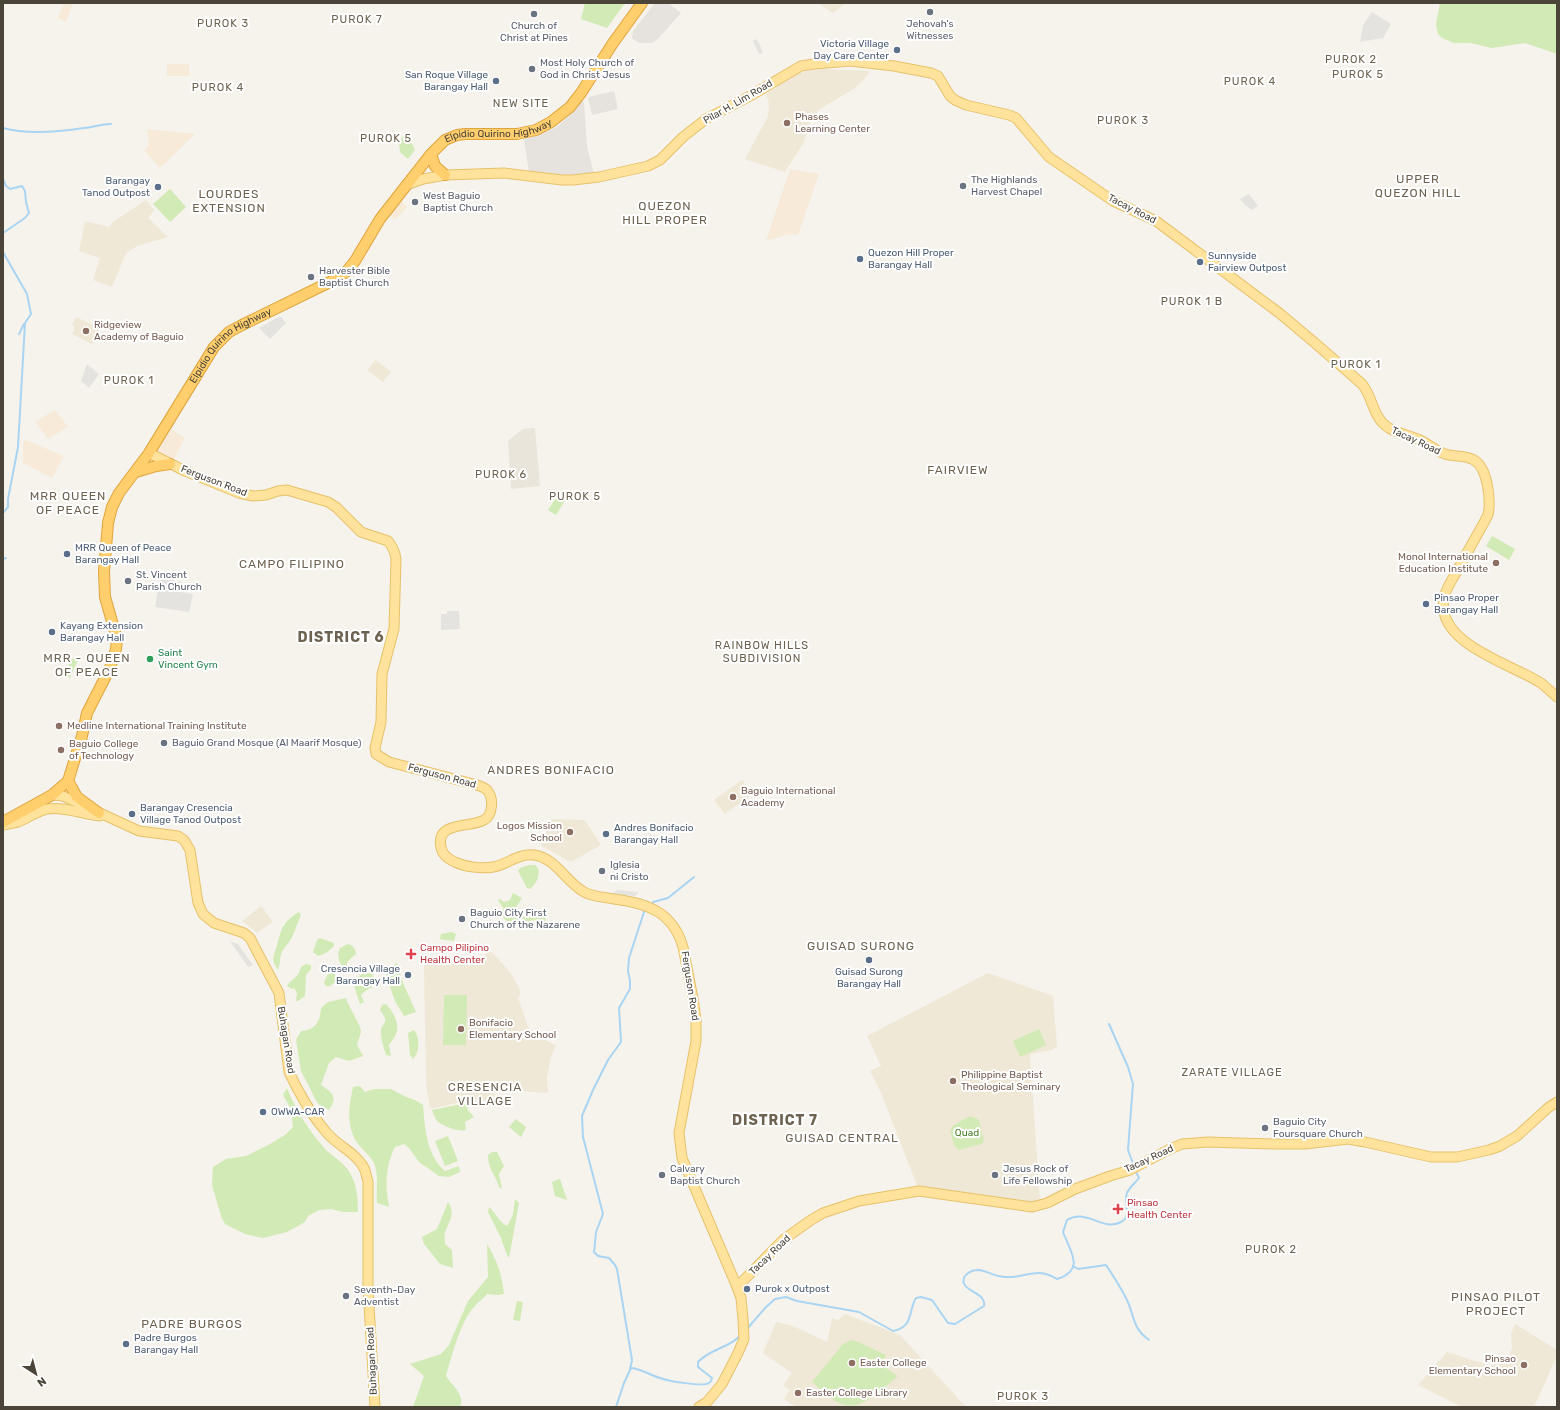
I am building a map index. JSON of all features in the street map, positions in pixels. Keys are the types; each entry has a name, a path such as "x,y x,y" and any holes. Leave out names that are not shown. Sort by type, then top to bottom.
{"highway":[{"name":"Elpidio Quirino Highway","path":"3,823 52,795 68,781 72,772 87,713 110,668 116,650 117,638 105,591 104,572 108,524 112,507 120,493 149,453 183,396 220,339 242,325 334,280 346,272 355,261 380,219 431,154 445,140 458,135 518,134 536,130 551,122 570,107 642,3"},
{"path":"431,154 435,166 445,175"},
{"path":"136,472 156,466 170,464"},
{"path":"68,781 77,797 103,815"}],"main road":[{"name":"Pilar H. Lim Road","path":"406,185 428,178 445,175 504,173 574,180 599,177 648,166 660,160 683,137 706,119 750,96 801,66 850,61 894,66 932,73 938,76 950,96 955,100 966,105 1016,118 1049,157"},
{"name":"Tacay Road","path":"1049,157 1113,201 1156,221 1278,312 1362,384 1375,412 1382,423 1388,428 1419,440 1445,454 1464,456 1479,464 1483,469 1486,481 1489,502 1488,515 1447,589 1444,597 1444,611 1452,629 1461,639 1482,653 1540,683 1557,697"},
{"name":"Ferguson Road","path":"149,453 170,464 253,496 266,495 287,490 328,502 336,507 361,532 388,541 391,544 396,559 395,618 394,629 382,674 381,722 374,748 376,754 388,762 477,785 487,790 491,796 492,805 490,813 483,821 452,828 446,830 443,834 440,845 446,857 455,862 472,867 494,867 521,856 533,855 541,857 553,864 584,892 594,896 636,902 645,905 660,912 674,925 681,939 694,998 696,1020 696,1041 679,1133 682,1158 737,1287 741,1298 744,1321 744,1339 722,1384 707,1402 699,1407"},
{"name":"Buhagan Road","path":"52,795 63,796 139,831 178,836 184,840 190,850 198,903 203,914 214,923 244,933 250,938 279,994 289,1072 304,1101 327,1134 357,1159 364,1169 368,1182 368,1288 375,1407"},
{"name":"Buhagan Road","path":"3,823 19,821 48,809 70,810 86,815 103,815"},
{"name":"Tacay Road","path":"737,1287 783,1240 811,1220 823,1213 859,1201 919,1191 1032,1207 1047,1203 1104,1178 1130,1170 1182,1144 1208,1142 1305,1144 1348,1139 1431,1157 1457,1157 1500,1146 1517,1136 1549,1107 1557,1102"}],"shaded area":[{"path":"64,3 72,3 66,22 58,18"},
{"path":"655,3 668,3 681,13 657,40 652,43 640,43 632,38 633,31"},
{"path":"818,3 846,3 833,13"},
{"path":"1372,12 1391,24 1383,38 1360,42 1363,25"},
{"path":"756,39 763,53 759,54 753,41"},
{"path":"167,64 189,64 189,76 167,76"},
{"name":"Phases Learning Center","path":"821,69 870,71 855,88 820,109 811,119 804,142 785,172 745,159 768,116 769,104 766,94 798,73"},
{"path":"614,91 618,109 592,115 588,97"},
{"path":"582,101 584,103 587,146 594,174 562,177 529,172 524,140 557,127"},
{"path":"147,129 195,134 160,168 144,150 149,145"},
{"path":"790,169 819,174 798,235 789,234 766,241"},
{"path":"1249,194 1258,206 1252,210 1240,199"},
{"path":"146,200 154,210 148,218 168,237 137,246 126,253 112,287 93,280 100,258 79,251 85,221 109,227 113,222"},
{"path":"401,201 407,207 395,220 389,214"},
{"path":"280,316 286,323 270,339 259,328"},
{"name":"Ridgeview Academy of Baguio","path":"76,317 100,328 92,344 72,334 75,327 72,325"},
{"path":"376,360 391,372 383,382 367,370"},
{"path":"87,364 99,374 89,388 81,381"},
{"path":"55,410 68,427 48,439 35,422"},
{"path":"535,428 540,486 511,489 508,441 523,429"},
{"path":"171,429 185,438 172,463 158,455 157,451"},
{"path":"25,440 64,456 52,478 23,463 23,442"},
{"path":"160,578 182,582 180,592 193,594 189,612 155,607"},
{"path":"447,611 459,611 460,629 441,630 441,614 447,614"},
{"name":"Baguio International Academy","path":"742,780 752,794 725,814 714,800"},
{"name":"Logos Mission School","path":"552,819 585,820 601,845 571,862 541,846"},
{"path":"617,890 639,892 635,896 613,894"},
{"path":"261,906 273,922 257,933 242,921"},
{"path":"230,941 238,944 253,965 248,967"},
{"name":"Bonifacio Elementary School","path":"488,950 494,954 510,972 521,992 518,998 529,1029 540,1038 556,1045 550,1060 547,1078 548,1093 495,1089 494,1100 470,1100 430,1109 426,1083 424,965 427,958 481,958 485,956"},
{"name":"Philippine Baptist Theological Seminary","path":"988,973 1053,996 1057,1046 1052,1050 1030,1054 1040,1202 1029,1203 918,1188 881,1093 870,1071 881,1066 867,1036"},
{"name":"Easter College","path":"845,1314 900,1335 966,1407 796,1407 784,1399 790,1390 783,1385 792,1373 763,1353 776,1322 793,1326 827,1342 832,1318 838,1320"},
{"name":"Pinsao Elementary School","path":"1515,1324 1557,1350 1557,1356 1534,1407 1462,1407 1418,1385 1447,1352 1491,1366 1509,1357 1512,1348 1511,1334"}],"green space":[{"path":"585,3 625,3 607,28 581,19"},
{"path":"1440,3 1557,3 1557,54 1525,43 1492,48 1470,43 1454,43 1442,38 1438,34 1436,24"},
{"path":"408,135 415,150 408,159 400,152 399,143 403,136"},
{"path":"170,189 186,207 170,222 153,204"},
{"path":"561,490 569,494 556,515 548,510"},
{"path":"1492,536 1515,549 1509,560 1486,546"},
{"path":"72,658 78,660 70,678 64,675"},
{"path":"535,865 539,871 537,879 530,889 527,888 518,871 520,868"},
{"path":"513,893 522,898 515,909 517,915 528,918 540,911 546,917 545,923 543,924 532,920 516,926 505,920 501,914 503,912 503,908 498,900 500,899 504,902 510,900"},
{"path":"299,912 301,915 290,941 281,954 278,970 273,958 280,934 286,922"},
{"path":"451,932 456,934 454,941 440,939 441,934"},
{"path":"320,938 334,943 334,946 326,953 318,956 313,952 317,940"},
{"path":"348,944 354,948 356,954 347,962 347,967 344,969 339,961 338,953 340,948"},
{"path":"397,963 403,983 416,1012 404,1016 395,1001 384,970"},
{"path":"306,964 311,965 311,969 306,975 305,996 296,1001 297,993 294,988 292,989 287,986 297,976 301,967"},
{"path":"331,968 338,980 330,986 326,986 324,983"},
{"path":"371,973 374,977 374,984 361,995 364,1002 360,1004 354,986 355,979 362,974"},
{"path":"444,995 467,995 466,1045 443,1045"},
{"path":"346,998 361,1032 357,1045 363,1056 349,1061 336,1057 329,1063 321,1085 329,1090 334,1098 332,1106 329,1110 318,1104 301,1071 296,1040 301,1031 314,1027 320,1017 321,1008 328,1002"},
{"path":"386,1004 393,1014 397,1026 395,1035 389,1045 391,1056 386,1055 381,1036 381,1029 385,1023 385,1019 380,1010 382,1005"},
{"path":"1039,1029 1046,1045 1020,1057 1013,1041"},
{"path":"414,1030 418,1040 418,1049 413,1059 410,1055 408,1033"},
{"path":"360,1086 365,1092 374,1089 391,1089 423,1105 428,1140 434,1157 445,1171 459,1166 460,1172 449,1177 439,1176 419,1162 409,1148 404,1144 395,1147 389,1162 387,1177 389,1207 377,1203 376,1168 370,1157 356,1141 351,1128 349,1114 353,1087"},
{"path":"287,1088 299,1113 314,1136 326,1150 343,1164 351,1174 357,1192 358,1212 343,1212 331,1209 319,1210 308,1216 305,1222 287,1232 263,1238 245,1234 225,1224 221,1216 212,1185 213,1167 226,1159 246,1156 270,1144 285,1135 293,1127 291,1109 283,1095"},
{"path":"466,1103 468,1110 474,1117 465,1122 466,1130 456,1130 441,1124 436,1119 432,1110"},
{"name":"Quad","path":"968,1117 973,1117 979,1120 984,1141 981,1144 959,1150 954,1145 950,1130 954,1125"},
{"path":"516,1119 526,1127 521,1137 509,1127"},
{"path":"448,1136 458,1161 445,1166 435,1141"},
{"path":"492,1152 497,1152 504,1166 499,1174 502,1189 499,1187 489,1165 488,1155"},
{"path":"560,1179 567,1200 555,1196 552,1182"},
{"path":"515,1199 519,1203 509,1258 488,1212 489,1207 507,1226 513,1215"},
{"path":"448,1202 452,1214 445,1234 445,1244 452,1250 453,1268 440,1264 424,1244 422,1237 437,1229"},
{"path":"487,1244 494,1256 502,1280 504,1294 487,1294 469,1313 461,1330 446,1376 457,1390 461,1398 460,1407 413,1407 424,1376 410,1364 441,1354 449,1345 468,1301 488,1277"},
{"path":"517,1301 523,1302 520,1321 513,1320"},
{"path":"851,1340 886,1355 881,1365 898,1376 866,1401 852,1406 836,1401 812,1382 843,1344"}],"waterway":[{"path":"3,128 23,132 43,132 64,131 111,124"},
{"path":"3,179 6,186 10,189 22,186 25,191 29,213 25,218 3,233"},
{"path":"3,252 27,294 31,314 25,323 18,447 8,499 8,507 3,513"},
{"path":"19,334 24,324"},
{"path":"651,905 653,902 668,898 694,877"},
{"path":"630,1369 632,1360 617,1269 609,1258 598,1256 594,1252 596,1232 603,1214 583,1137 582,1116 608,1060 621,1042 619,1008 630,989 628,971 629,958 644,912 646,910"},
{"path":"1109,1024 1128,1067 1133,1084 1128,1150 1134,1166"},
{"path":"747,1329 775,1299 786,1297 797,1301 859,1312 893,1331 904,1326 909,1318 916,1298 921,1297 932,1300 948,1323 955,1324 984,1306 984,1301 981,1297 968,1288 963,1281 968,1273 979,1270 1006,1277 1043,1273 1057,1279 1071,1271 1074,1259 1063,1232 1067,1220 1075,1217 1082,1217 1108,1224 1121,1222 1125,1219 1127,1213 1127,1193 1139,1178 1135,1170"},
{"path":"1073,1266 1078,1269 1106,1265 1127,1300 1137,1327 1149,1340"},
{"path":"616,1407 631,1368 670,1381 706,1384 709,1383 712,1378 698,1367 698,1362 703,1357 731,1343 741,1335"}],"place":[{"name":"Jehovah's Witnesses","path":"930,12"},
{"name":"Church of Christ at Pines","path":"534,14"},
{"name":"Victoria Village Day Care Center","path":"897,50"},
{"name":"Most Holy Church of God in Christ Jesus","path":"532,69"},
{"name":"San Roque Village Barangay Hall","path":"496,81"},
{"name":"Phases Learning Center","path":"787,123"},
{"name":"The Highlands Harvest Chapel","path":"963,186"},
{"name":"Barangay Tanod Outpost","path":"158,187"},
{"name":"West Baguio Baptist Church","path":"415,202"},
{"name":"Quezon Hill Proper Barangay Hall","path":"860,259"},
{"name":"Sunnyside Fairview Outpost","path":"1200,262"},
{"name":"Harvester Bible Baptist Church","path":"311,277"},
{"name":"Ridgeview Academy of Baguio","path":"86,331"},
{"name":"MRR Queen of Peace Barangay Hall","path":"67,554"},
{"name":"Monol International Education Institute","path":"1496,563"},
{"name":"St. Vincent Parish Church","path":"128,581"},
{"name":"Pinsao Proper Barangay Hall","path":"1426,604"},
{"name":"Kayang Extension Barangay Hall","path":"52,632"},
{"name":"Saint Vincent Gym","path":"150,659"},
{"name":"Medline International Training Institute","path":"59,726"},
{"name":"Baguio Grand Mosque (Al Maarif Mosque)","path":"164,743"},
{"name":"Baguio College of Technology","path":"61,750"},
{"name":"Baguio International Academy","path":"733,797"},
{"name":"Barangay Cresencia Village Tanod Outpost","path":"132,814"},
{"name":"Logos Mission School","path":"570,832"},
{"name":"Andres Bonifacio Barangay Hall","path":"606,834"},
{"name":"Iglesia ni Cristo","path":"602,871"},
{"name":"Baguio City First Church of the Nazarene","path":"462,919"},
{"name":"Campo Pilipino Health Center","path":"411,954"},
{"name":"Guisad Surong Barangay Hall","path":"869,960"},
{"name":"Cresencia Village Barangay Hall","path":"408,975"},
{"name":"Bonifacio Elementary School","path":"461,1029"},
{"name":"Philippine Baptist Theological Seminary","path":"953,1081"},
{"name":"OWWA-CAR","path":"263,1112"},
{"name":"Baguio City Foursquare Church","path":"1265,1128"},
{"name":"Calvary Baptist Church","path":"662,1175"},
{"name":"Jesus Rock of Life Fellowship","path":"995,1175"},
{"name":"Pinsao Health Center","path":"1118,1209"},
{"name":"Purok x Outpost","path":"747,1289"},
{"name":"Seventh-Day Adventist","path":"346,1296"},
{"name":"Padre Burgos Barangay Hall","path":"126,1344"},
{"name":"Easter College","path":"852,1363"},
{"name":"Pinsao Elementary School","path":"1524,1365"},
{"name":"Easter College Library","path":"798,1393"}],"district":[{"name":"PUROK 7","path":"357,19"},
{"name":"PUROK 3","path":"223,23"},
{"name":"PUROK 2","path":"1351,59"},
{"name":"PUROK 5","path":"1358,74"},
{"name":"PUROK 4","path":"1250,81"},
{"name":"PUROK 4","path":"218,87"},
{"name":"NEW SITE","path":"521,103"},
{"name":"PUROK 3","path":"1123,120"},
{"name":"PUROK 5","path":"386,138"},
{"name":"UPPER QUEZON HILL","path":"1418,186"},
{"name":"LOURDES EXTENSION","path":"229,201"},
{"name":"QUEZON HILL PROPER","path":"665,213"},
{"name":"PUROK 1 B","path":"1192,301"},
{"name":"PUROK 1","path":"1356,364"},
{"name":"PUROK 1","path":"129,380"},
{"name":"FAIRVIEW","path":"958,470"},
{"name":"PUROK 6","path":"501,474"},
{"name":"PUROK 5","path":"575,496"},
{"name":"MRR QUEEN OF PEACE","path":"68,503"},
{"name":"CAMPO FILIPINO","path":"292,564"},
{"name":"DISTRICT 6","path":"341,637"},
{"name":"RAINBOW HILLS SUBDIVISION","path":"762,651"},
{"name":"MRR - QUEEN OF PEACE","path":"87,665"},
{"name":"ANDRES BONIFACIO","path":"551,770"},
{"name":"GUISAD SURONG","path":"861,946"},
{"name":"ZARATE VILLAGE","path":"1232,1072"},
{"name":"CRESENCIA VILLAGE","path":"485,1094"},
{"name":"DISTRICT 7","path":"775,1120"},
{"name":"GUISAD CENTRAL","path":"842,1138"},
{"name":"PUROK 2","path":"1271,1249"},
{"name":"PINSAO PILOT PROJECT","path":"1496,1304"},
{"name":"PADRE BURGOS","path":"192,1324"},
{"name":"PUROK 3","path":"1023,1396"}]}
